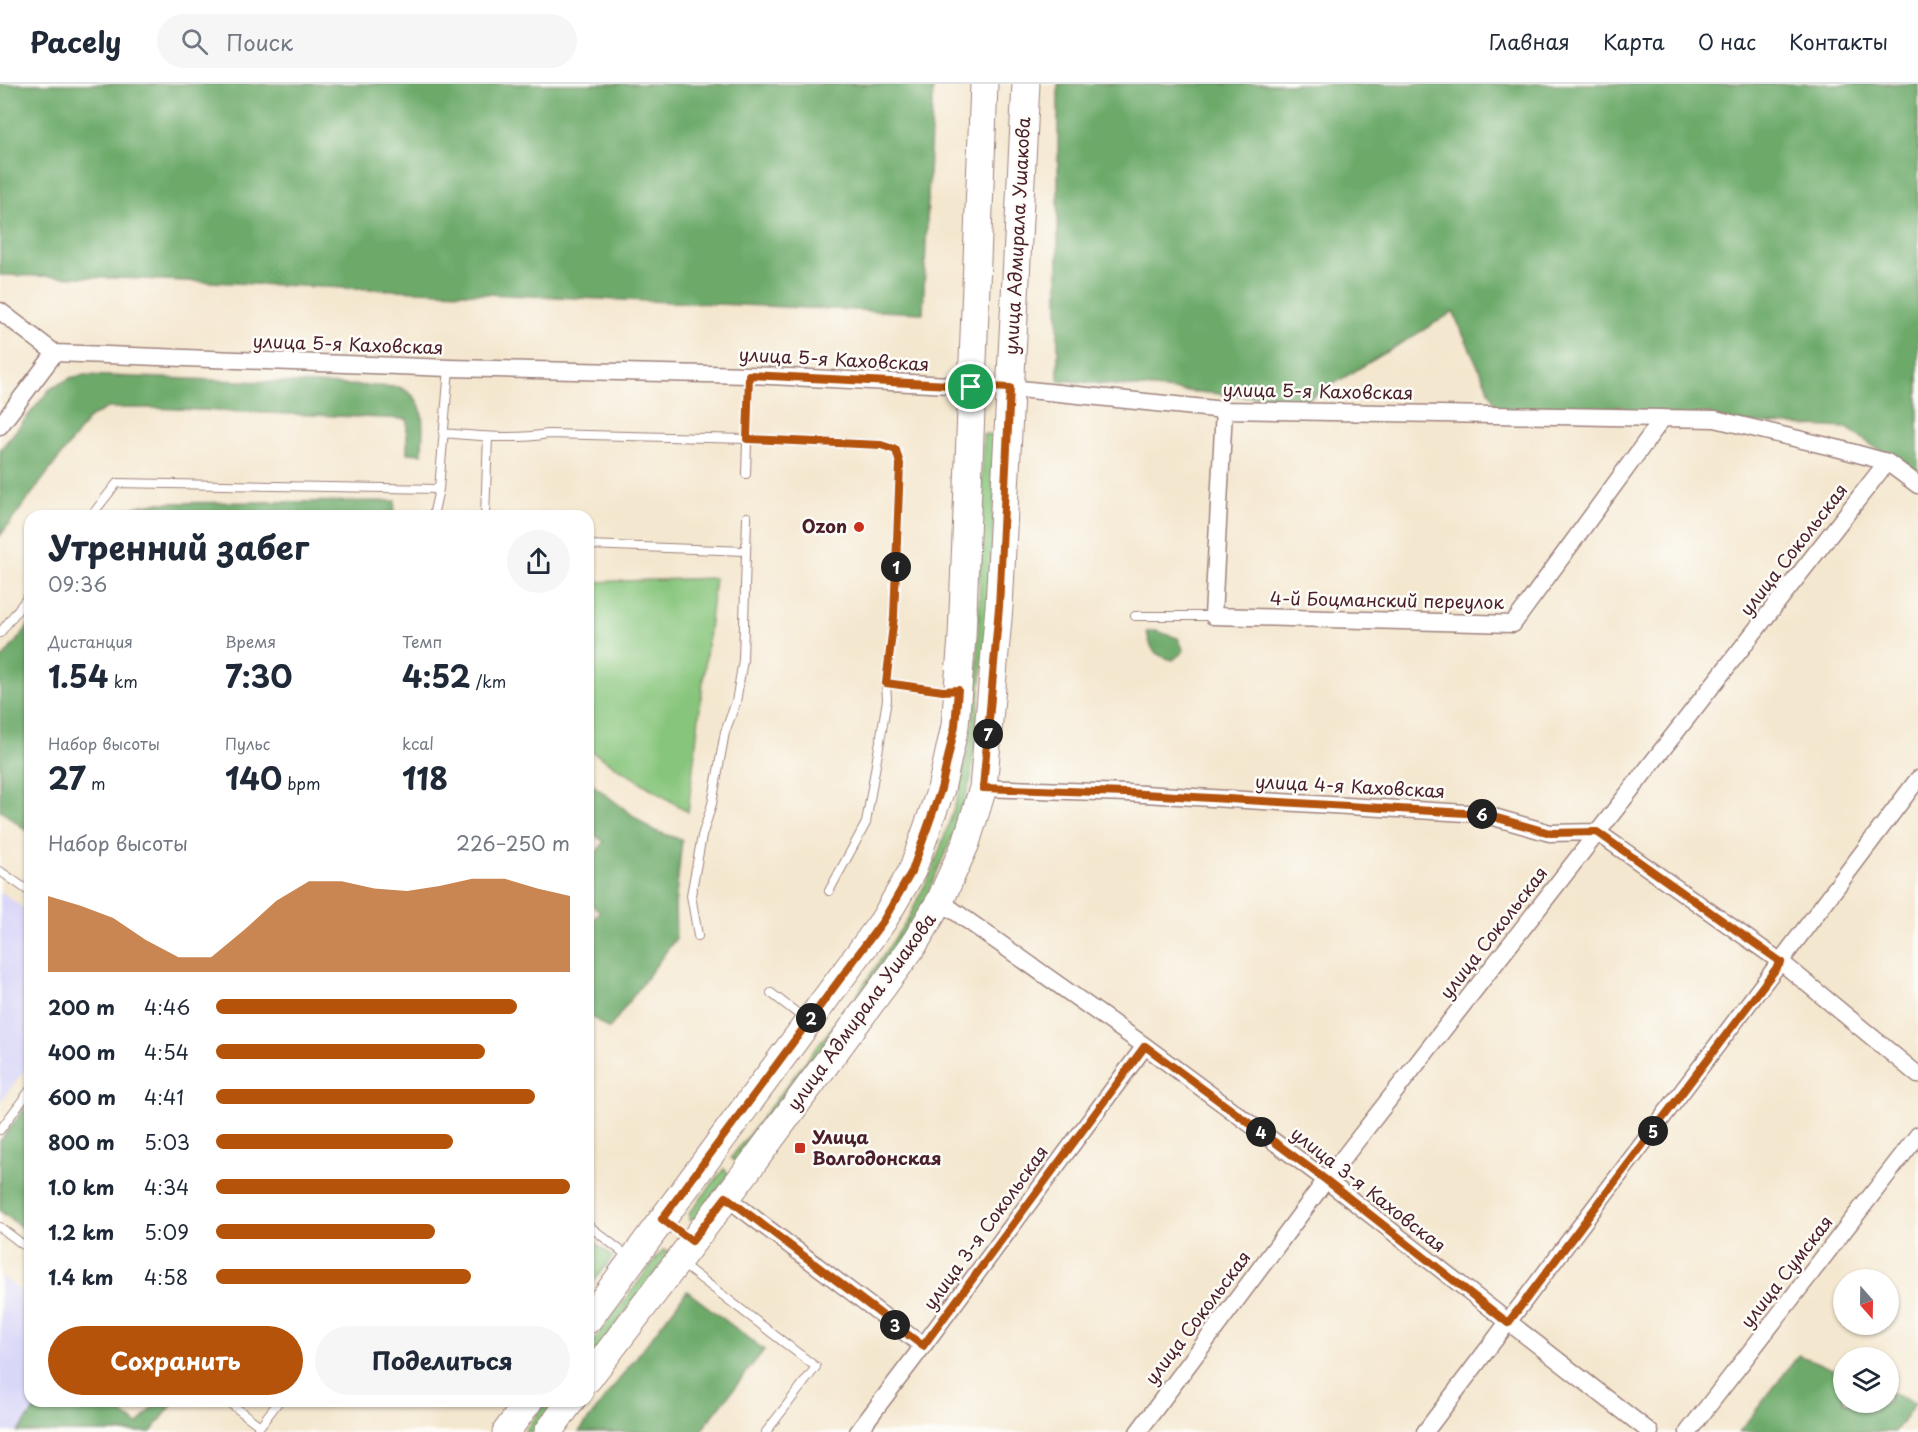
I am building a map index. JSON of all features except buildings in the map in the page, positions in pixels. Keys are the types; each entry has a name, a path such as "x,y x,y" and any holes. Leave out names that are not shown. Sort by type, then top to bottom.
{"main road":[{"name":"улица Адмирала Ушакова","path":"594,1312 883,921 912,871 941,789 955,726 962,637 984,84"},
{"name":"улица Адмирала Ушакова","path":"594,1371 914,946 940,901 966,843 983,788 999,607 1026,84"},
{"path":"662,1219 684,1251"},
{"path":"506,1432 525,1407"},
{"path":"548,1432 567,1407"}],"street":[{"path":"0,311 55,354 0,426"},
{"name":"улица 5-я Каховская","path":"55,354 448,368 749,375 1010,388 1224,410 1715,419 1887,462 1918,485"},
{"path":"1213,616 1224,410"},
{"name":"4-й Боцманский переулок","path":"1213,616 1513,624 1663,418"},
{"name":"улица Сокольская","path":"1138,1432 1326,1180 1887,462"},
{"path":"1425,1432 1918,779"},
{"name":"улица 4-я Каховская","path":"983,788 1126,793 1483,814 1550,833 1597,832"},
{"path":"1597,832 1781,962 1918,1075"},
{"name":"улица 3-я Каховская","path":"940,901 1145,1046 1326,1180 1650,1432"},
{"name":"улица 3-я Сокольская","path":"858,1432 1145,1046"},
{"name":"улица Сумская","path":"1688,1432 1918,1135"},
{"path":"726,1197 923,1346"}],"lane":[{"path":"434,510 439,489 448,368"},
{"path":"746,474 749,375"},
{"path":"443,434 529,438 548,434 747,439 881,445 896,450 900,464 894,617 886,683 887,700 866,823 829,891"},
{"path":"485,510 488,437"},
{"path":"96,510 117,483 439,489"},
{"path":"698,936 691,895 702,836 712,804 725,732 736,702 743,660 747,517"},
{"path":"594,545 746,551"},
{"path":"0,633 24,602"},
{"path":"1135,616 1213,616"},
{"path":"886,683 943,691 958,690"},
{"path":"0,871 24,888"},
{"path":"771,993 808,1022"},
{"path":"0,1130 24,1098"},
{"path":"0,1227 24,1245"},
{"path":"594,1230 632,1259"},
{"path":"684,1251 816,1367 766,1432"},
{"path":"234,1407 258,1429 274,1407"}],"shaded area":[{"path":"0,891 24,909 24,1071 0,1102"},
{"path":"0,1276 24,1294 24,1407 37,1407 18,1432 0,1432"}],"green space":[{"path":"0,84 933,84 923,313 118,278 0,275"},
{"path":"1058,84 1918,84 1918,477 1847,428 1498,410 1453,312 1305,401 1058,380"},
{"path":"84,375 399,387 409,392 420,407 423,424 422,454 407,453 407,419 107,408 89,418 0,536 0,450 50,389 70,378"},
{"path":"983,434 997,435 991,584 971,778 958,823 927,895 892,956 737,1163 731,1158 857,995 908,919 933,869 946,832 959,793 970,739 977,686"},
{"path":"395,501 394,510 131,510 137,506 156,503"},
{"path":"715,578 688,812 594,753 594,582"},
{"path":"24,631 24,828 0,810 0,661"},
{"path":"1156,631 1178,638 1184,651 1173,660 1157,654 1150,644 1147,632"},
{"path":"594,786 652,830 682,840 675,905 676,938 609,1029 594,1018 594,920 600,911 594,906 594,856 604,842 594,834"},
{"path":"24,1110 24,1229 0,1211 0,1141"},
{"path":"724,1169 729,1174 695,1219 689,1220 689,1214"},
{"path":"594,1242 613,1257 594,1281"},
{"path":"663,1250 667,1251 669,1254 594,1354 594,1340"},
{"path":"687,1291 764,1350 700,1432 579,1432"},
{"path":"1799,1355 1833,1369 1833,1413 1899,1413 1899,1396 1915,1403 1895,1432 1739,1432"},
{"path":"37,1407 114,1407 138,1425 153,1407 170,1407 151,1432 18,1432"},
{"path":"543,1407 554,1407 535,1432 524,1432"}],"place":[{"name":"Ozon","path":"859,527"},
{"name":"Улица Волгодонская","path":"800,1148"}],"route":[{"path":"749,375 971,387 1010,388 999,607 983,788 1126,793 1483,814 1550,833 1597,832 1781,962 1508,1323 1326,1180 1145,1046 923,1346 726,1197 692,1241 662,1219 883,921 912,871 941,789 955,726 958,690 943,691 886,683 894,617 900,464 896,450 881,445 747,439 749,375"}]}
